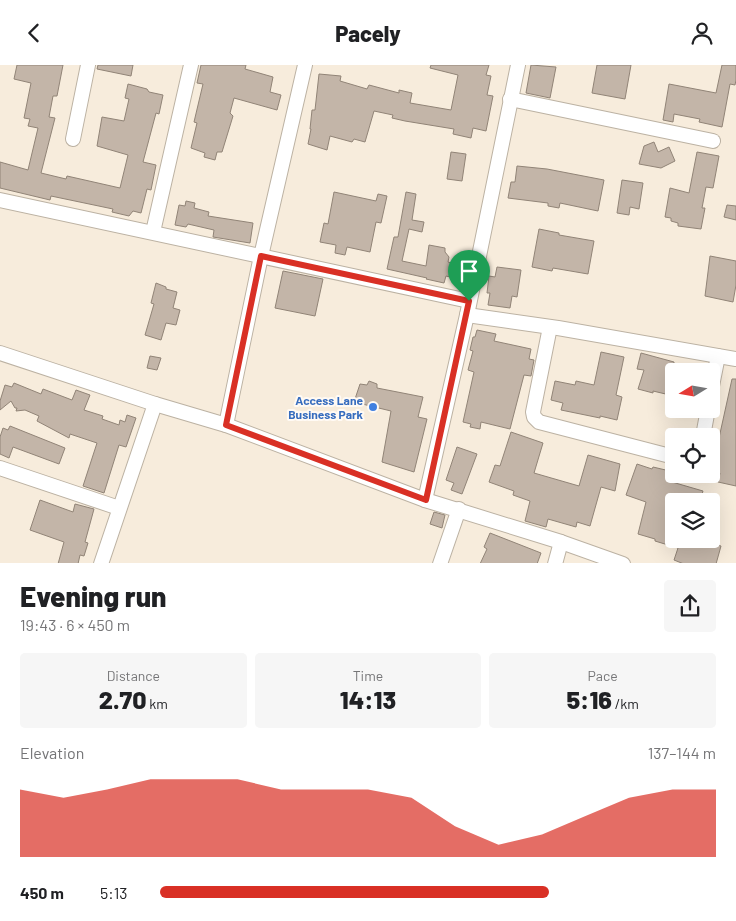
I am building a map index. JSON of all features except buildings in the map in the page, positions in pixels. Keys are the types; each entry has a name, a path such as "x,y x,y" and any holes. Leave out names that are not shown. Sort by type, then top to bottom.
{"street":[{"path":"73,139 88,65"},
{"path":"153,232 190,65"},
{"path":"226,425 261,256 305,65"},
{"path":"426,500 467,315 518,65"},
{"path":"510,99 712,141"},
{"path":"0,200 469,301"},
{"path":"467,315 550,327 736,359"},
{"path":"550,327 533,412 534,417 539,422 665,455"},
{"path":"0,353 155,404 226,425 426,500 623,563"},
{"path":"716,363 718,355"},
{"path":"101,563 155,404"},
{"path":"0,468 119,508"},
{"path":"440,563 459,509"},
{"path":"555,563 562,542"}],"place":[{"name":"Access Lane Business Park","path":"373,407"}],"route":[{"path":"261,256 469,301 426,500 226,425 261,256"}]}
